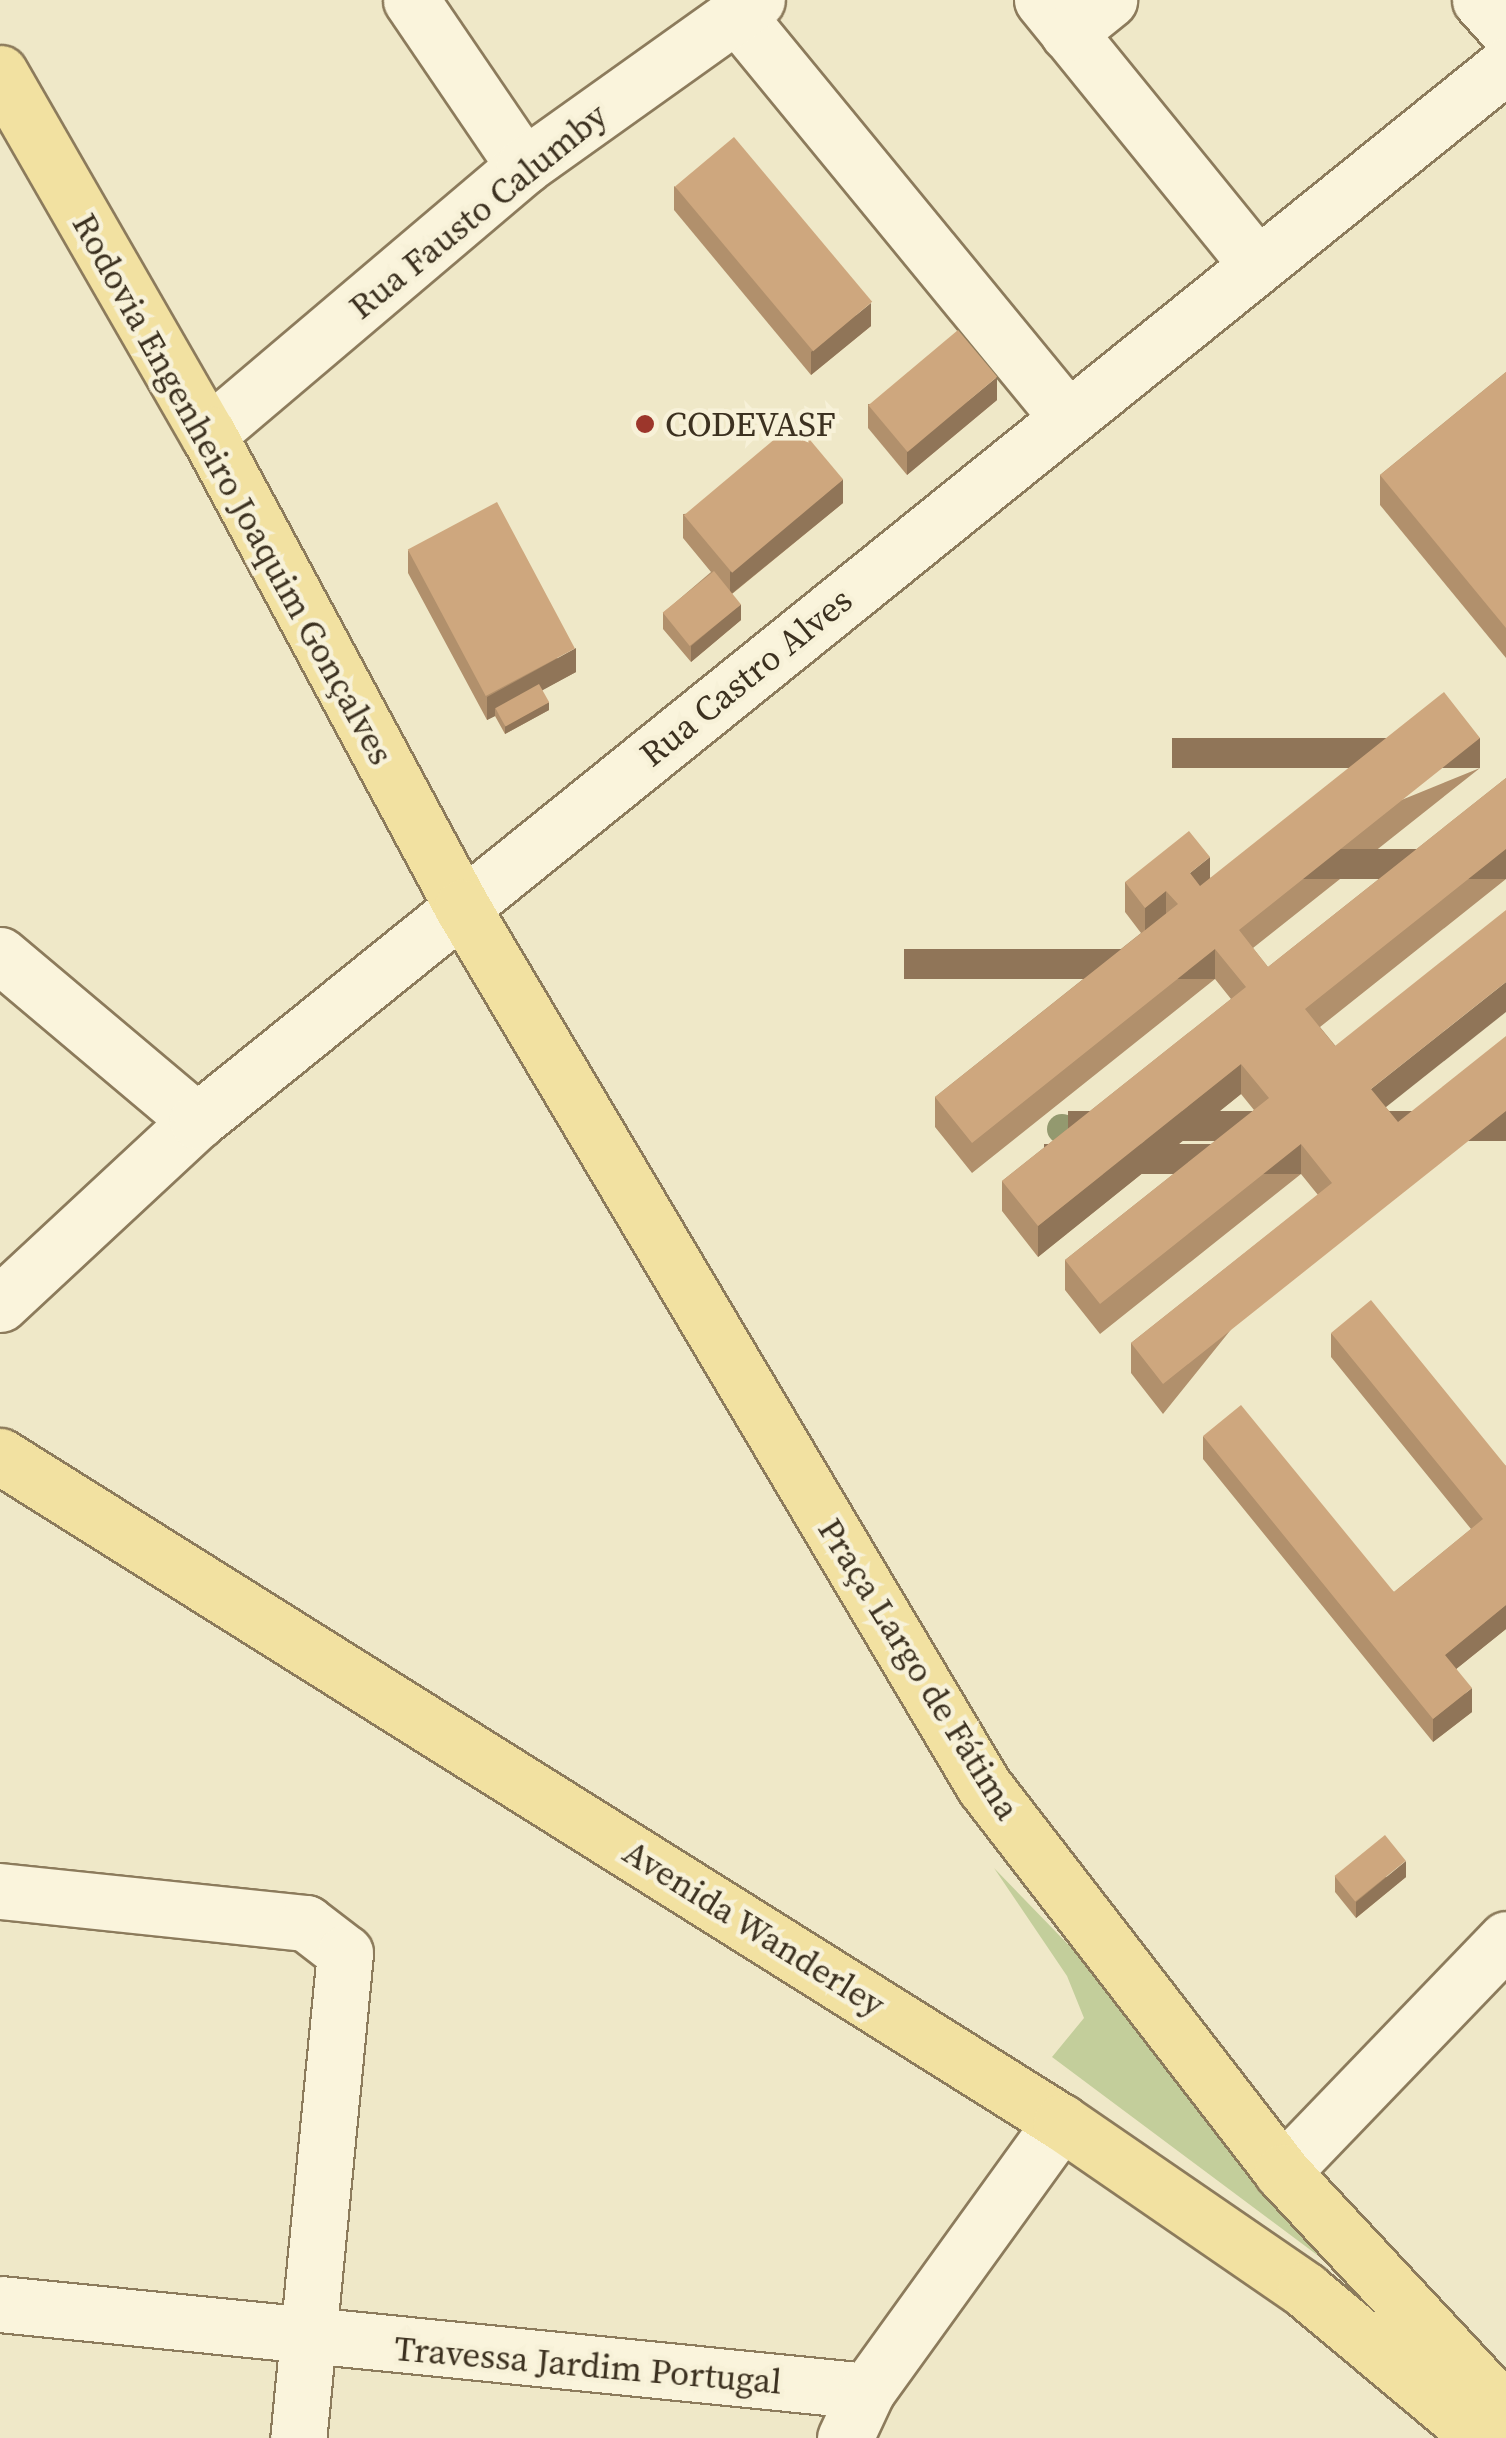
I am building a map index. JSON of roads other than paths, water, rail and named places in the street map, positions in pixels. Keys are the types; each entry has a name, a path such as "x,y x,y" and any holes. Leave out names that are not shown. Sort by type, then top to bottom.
{"main road":[{"name":"Rodovia Engenheiro Joaquim Gonçalves","path":"0,73 208,434 462,908"},
{"name":"Praça Largo de Fátima","path":"462,908 984,1786 1282,2172 1506,2412"},
{"name":"Avenida Wanderley","path":"0,1456 1060,2122 1305,2290 1482,2438"}],"street":[{"path":"412,0 524,166"},
{"path":"1480,0 1506,30"},
{"path":"746,7 1067,417"},
{"name":"Rua Fausto Calumby","path":"208,434 524,166 746,7"},
{"path":"1073,11 1255,262"},
{"name":"Rua Castro Alves","path":"0,1304 197,1121 1255,262 1506,66"},
{"path":"0,955 197,1121"},
{"path":"0,1891 306,1923 345,1953 298,2438"},
{"path":"1282,2172 1506,1939"},
{"path":"856,2414 1060,2122"},
{"name":"Travessa Jardim Portugal","path":"0,2304 309,2338 856,2414"}],"place":[{"name":"CODEVASF","path":"645,424"}]}
